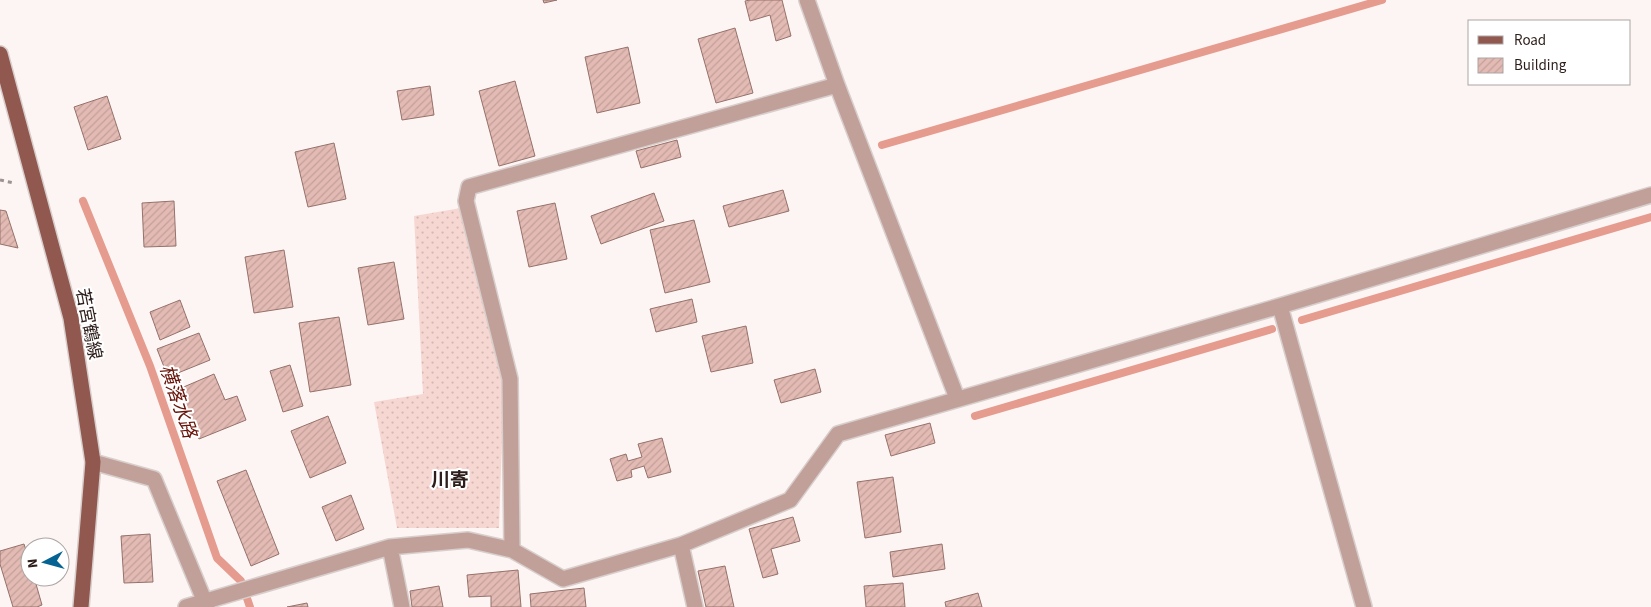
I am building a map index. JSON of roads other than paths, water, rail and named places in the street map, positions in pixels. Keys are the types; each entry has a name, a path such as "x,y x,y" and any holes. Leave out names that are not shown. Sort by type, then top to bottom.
{"main road":[{"name":"若宮鶴線","path":"0,54 71,318 93,462 81,607"}],"street":[{"path":"807,0 837,85 958,398"},
{"path":"512,550 510,379 466,201 469,187 837,85"},
{"path":"186,607 206,604 228,594 390,547 468,540 512,550 563,579 681,545 790,500 838,434 1280,306 1651,195"},
{"path":"1280,306 1364,607"},
{"path":"93,462 154,479 206,604"},
{"path":"681,545 695,607"},
{"path":"390,547 402,607"}],"waterway":[{"path":"882,145 1382,0"},
{"name":"横落水路","path":"83,201 150,366 217,558 241,581 250,607"},
{"path":"1302,320 1651,217"},
{"path":"975,416 1272,329"}],"district":[{"name":"川寄","path":"450,479"}]}
